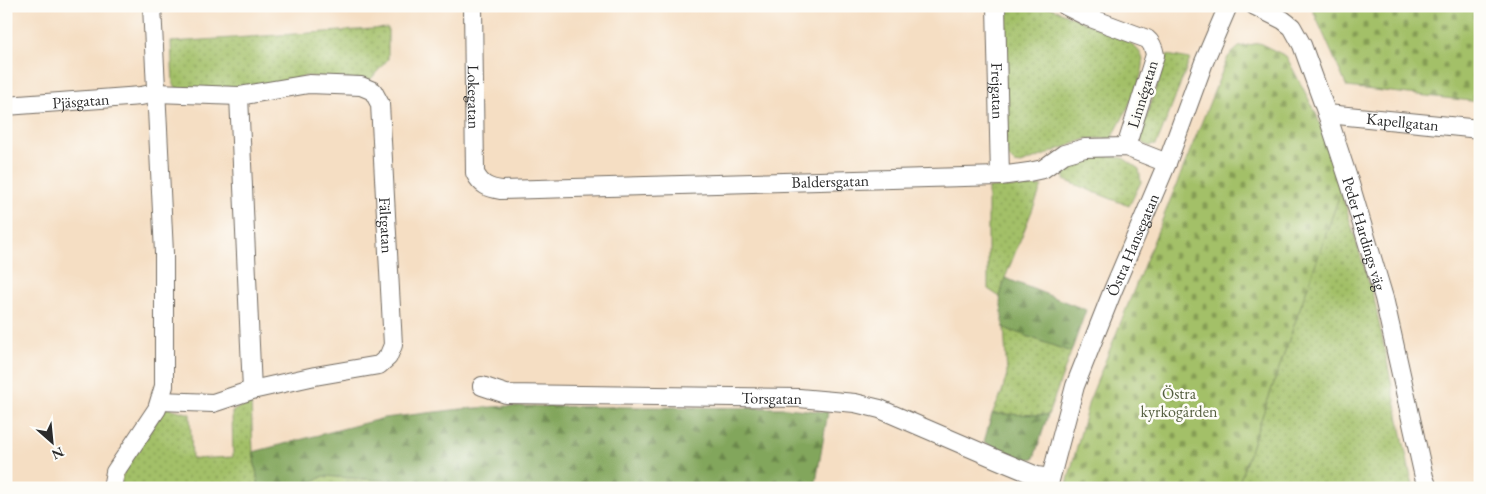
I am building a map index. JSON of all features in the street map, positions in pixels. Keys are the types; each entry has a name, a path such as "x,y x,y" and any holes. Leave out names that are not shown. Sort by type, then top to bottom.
{"street":[{"path":"112,488 115,472 157,409 164,386 164,253 152,6"},
{"name":"Lokegatan","path":"473,6 475,173 483,185"},
{"name":"Frejgatan","path":"996,6 1000,176"},
{"name":"Linnégatan","path":"1066,6 1088,17 1147,40 1155,51 1126,147"},
{"name":"Östra Hansegatan","path":"1049,483 1075,386 1113,290 1168,163 1204,62 1228,6"},
{"name":"Peder Hardings väg","path":"1255,6 1283,20 1292,27 1302,45 1327,114 1384,298 1428,488"},
{"name":"Fältgatan","path":"156,93 239,96 309,84 361,86 373,91 380,104 393,345 388,357 379,366 315,376 252,390 213,403 160,401"},
{"name":"Pjäsgatan","path":"6,106 141,96 156,93"},
{"path":"239,96 252,390"},
{"name":"Kapellgatan","path":"1327,114 1480,129"},
{"name":"Baldersgatan","path":"483,185 494,189 510,190 1000,176 1043,169 1064,154 1085,148 1126,147 1168,163"},
{"name":"Torsgatan","path":"482,386 506,394 799,398 855,403 880,409 1037,476 1049,483"}],"green space":[{"path":"1004,6 1047,6 1129,42 1138,50 1143,61 1143,68 1132,100 1112,138 1086,139 1021,164 1014,163 1005,154"},
{"path":"1311,6 1480,6 1480,102 1347,87"},
{"path":"388,28 388,59 370,80 307,76 237,91 177,89 173,83 171,42"},
{"name":"Östra kyrkogården","path":"1259,43 1286,56 1316,113 1341,191 1237,488 1066,488 1089,401 1228,57 1239,47"},
{"path":"1167,55 1190,59 1156,145 1149,146 1143,143 1140,136"},
{"path":"1090,154 1123,158 1139,169 1141,182 1129,206 1064,180 1067,169 1072,162"},
{"path":"1042,186 1005,278 1000,297 988,289 988,188"},
{"path":"1341,191 1375,303 1414,488 1237,488"},
{"path":"1005,278 1086,310 1071,352 1004,328 1000,297"},
{"path":"1004,328 1071,352 1048,415 992,414 1001,395 1007,374"},
{"path":"251,400 253,452 259,488 120,488 124,470 166,407 190,414 192,459 233,457 232,412"},
{"path":"507,406 786,408 828,412 815,488 488,488 324,476 300,488 259,488 253,452 384,418"},
{"path":"992,414 1048,415 1034,458 1020,461 984,442"},
{"path":"324,476 488,488 300,488"},
{"path":"346,481 402,488 345,488"}]}
